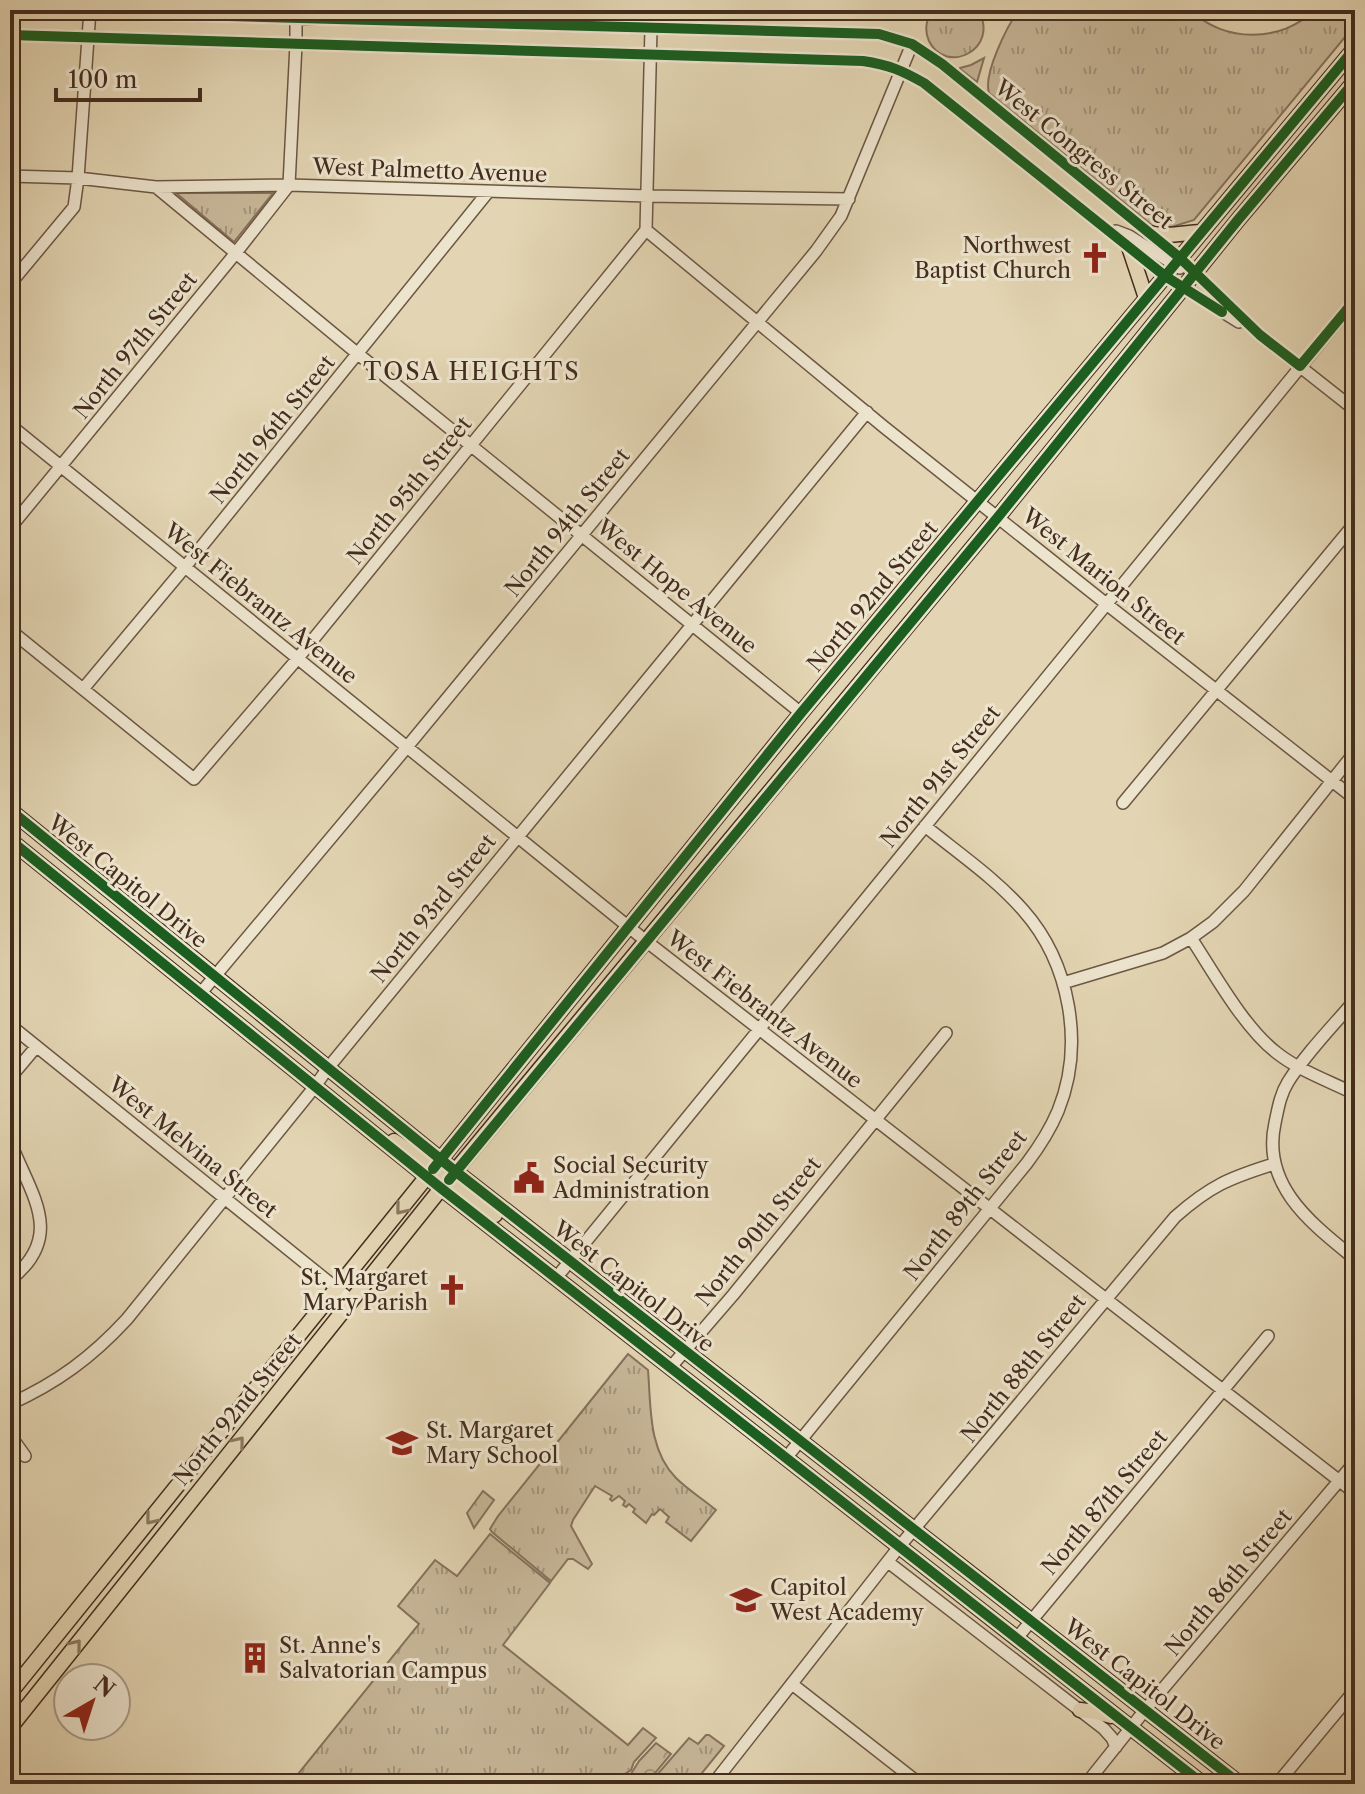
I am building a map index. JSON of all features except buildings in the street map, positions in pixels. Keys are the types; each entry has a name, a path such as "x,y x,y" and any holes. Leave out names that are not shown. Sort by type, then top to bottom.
{"main road":[{"name":"North 92nd Street","path":"10,1693 801,713 1355,48"},
{"name":"North 92nd Street","path":"10,1728 448,1181 998,517 1237,221 1355,83"},
{"path":"1149,233 1166,236 1201,232"},
{"path":"1129,247 1146,298"},
{"name":"West Capitol Drive","path":"10,810 328,1068 556,1278 1203,1784"},
{"name":"West Capitol Drive","path":"10,840 382,1141 434,1168 513,1228 526,1227 1240,1784"},
{"path":"84,1601 102,1613"},
{"path":"1080,1710 1096,1712 1126,1724"}],"street":[{"name":"West Congress Street","path":"10,10 296,14 651,29 879,34 912,44 942,64 1149,233 1173,266 1184,288 1260,335"},
{"path":"10,284 74,207 90,12"},
{"path":"289,185 296,14"},
{"path":"646,230 651,29"},
{"path":"10,35 863,61 900,69"},
{"name":"North 94th Street","path":"200,994 816,251 849,199 912,44"},
{"name":"West Congress Street","path":"900,69 924,83 1129,247 1196,274 1260,335 1355,410"},
{"path":"1336,69 1355,83"},
{"name":"West Palmetto Avenue","path":"10,176 78,178 156,187 289,185 849,199"},
{"name":"North 97th Street","path":"10,528 289,185"},
{"name":"West Hope Avenue","path":"156,187 801,713"},
{"name":"North 96th Street","path":"83,689 488,192"},
{"path":"1107,228 1129,236 1173,266"},
{"name":"West Marion Street","path":"646,230 1105,604 1355,799"},
{"name":"North 95th Street","path":"83,689 194,779 298,658 646,230"},
{"name":"North 91st Street","path":"556,1278 1355,300"},
{"name":"North 93rd Street","path":"10,1404 35,1393 85,1360 127,1319 517,836 867,412"},
{"name":"West Fiebrantz Avenue","path":"10,425 628,927 1355,1493"},
{"path":"1123,803 1355,523"},
{"path":"10,630 83,689"},
{"path":"925,826 1001,887 1024,911 1046,943 1063,983 1163,953 1213,922 1244,891 1355,752"},
{"path":"1191,938 1260,1039 1299,1067 1355,1094"},
{"name":"North 89th Street","path":"786,1458 1042,1142 1058,1110 1067,1080 1071,1047 1070,1017 1063,983"},
{"path":"1355,1000 1288,1083 1280,1100 1272,1134 1274,1164 1289,1198 1318,1230 1355,1259"},
{"name":"West Melvina Street","path":"10,1025 351,1300"},
{"name":"North 90th Street","path":"670,1368 946,1033"},
{"path":"10,1081 36,1047"},
{"path":"10,1141 38,1207 41,1231 32,1259 10,1280"},
{"name":"North 88th Street","path":"713,1784 899,1547 1165,1228 1198,1197 1234,1177 1274,1164"},
{"name":"North 87th Street","path":"1017,1638 1268,1336"},
{"path":"10,1435 25,1456"},
{"name":"North 86th Street","path":"1086,1784 1116,1747 1126,1724 1145,1710 1355,1462"},
{"path":"888,1562 1080,1710 1107,1732 1116,1747"},
{"path":"792,1684 905,1780 920,1784"},
{"path":"1277,1784 1355,1690"}],"green space":[{"path":"932,10 978,10 983,24 977,46 958,57 937,51 927,33 927,21"},
{"path":"1019,10 1191,10 1219,29 1252,35 1286,29 1314,10 1355,10 1355,25 1194,220 1159,231 989,93 989,74 1008,27"},
{"path":"984,58 977,82 960,69 971,65"},
{"path":"176,193 273,193 234,242"},
{"path":"628,1354 648,1370 653,1427 667,1467 716,1510 691,1541 666,1522 669,1517 660,1509 646,1523 629,1504 626,1507 623,1505 625,1501 619,1496 612,1501 612,1496 595,1486 571,1526 592,1564 588,1569 568,1559 551,1581 490,1529"},
{"path":"483,1491 494,1500 474,1528 467,1513"},
{"path":"490,1534 550,1583 503,1645 628,1745 643,1728 656,1738 634,1762 631,1770 617,1779 615,1784 290,1784 419,1624 398,1606 435,1560 457,1576"},
{"path":"706,1735 724,1746 693,1784 649,1784 689,1738 698,1744"},
{"path":"656,1743 671,1754 646,1784 636,1784 629,1777"}],"cycle path":[{"path":"10,10 879,34 912,44 942,64 1180,258 1260,335 1300,366 1355,300"},
{"path":"10,35 863,61 880,64 924,83 1165,276 1222,312"},
{"path":"433,1169 801,713 1355,48"},
{"path":"449,1180 1355,81"},
{"path":"10,810 455,1171 1240,1784"},
{"path":"10,840 442,1189 1203,1784"}],"place":[{"name":"Northwest Baptist Church","path":"1095,258"},
{"name":"Social Security Administration","path":"529,1178"},
{"name":"St. Margaret Mary Parish","path":"452,1290"},
{"name":"St. Margaret Mary School","path":"402,1443"},
{"name":"Capitol West Academy","path":"746,1600"},
{"name":"St. Anne's Salvatorian Campus","path":"255,1658"}],"district":[{"name":"TOSA HEIGHTS","path":"472,372"}]}
